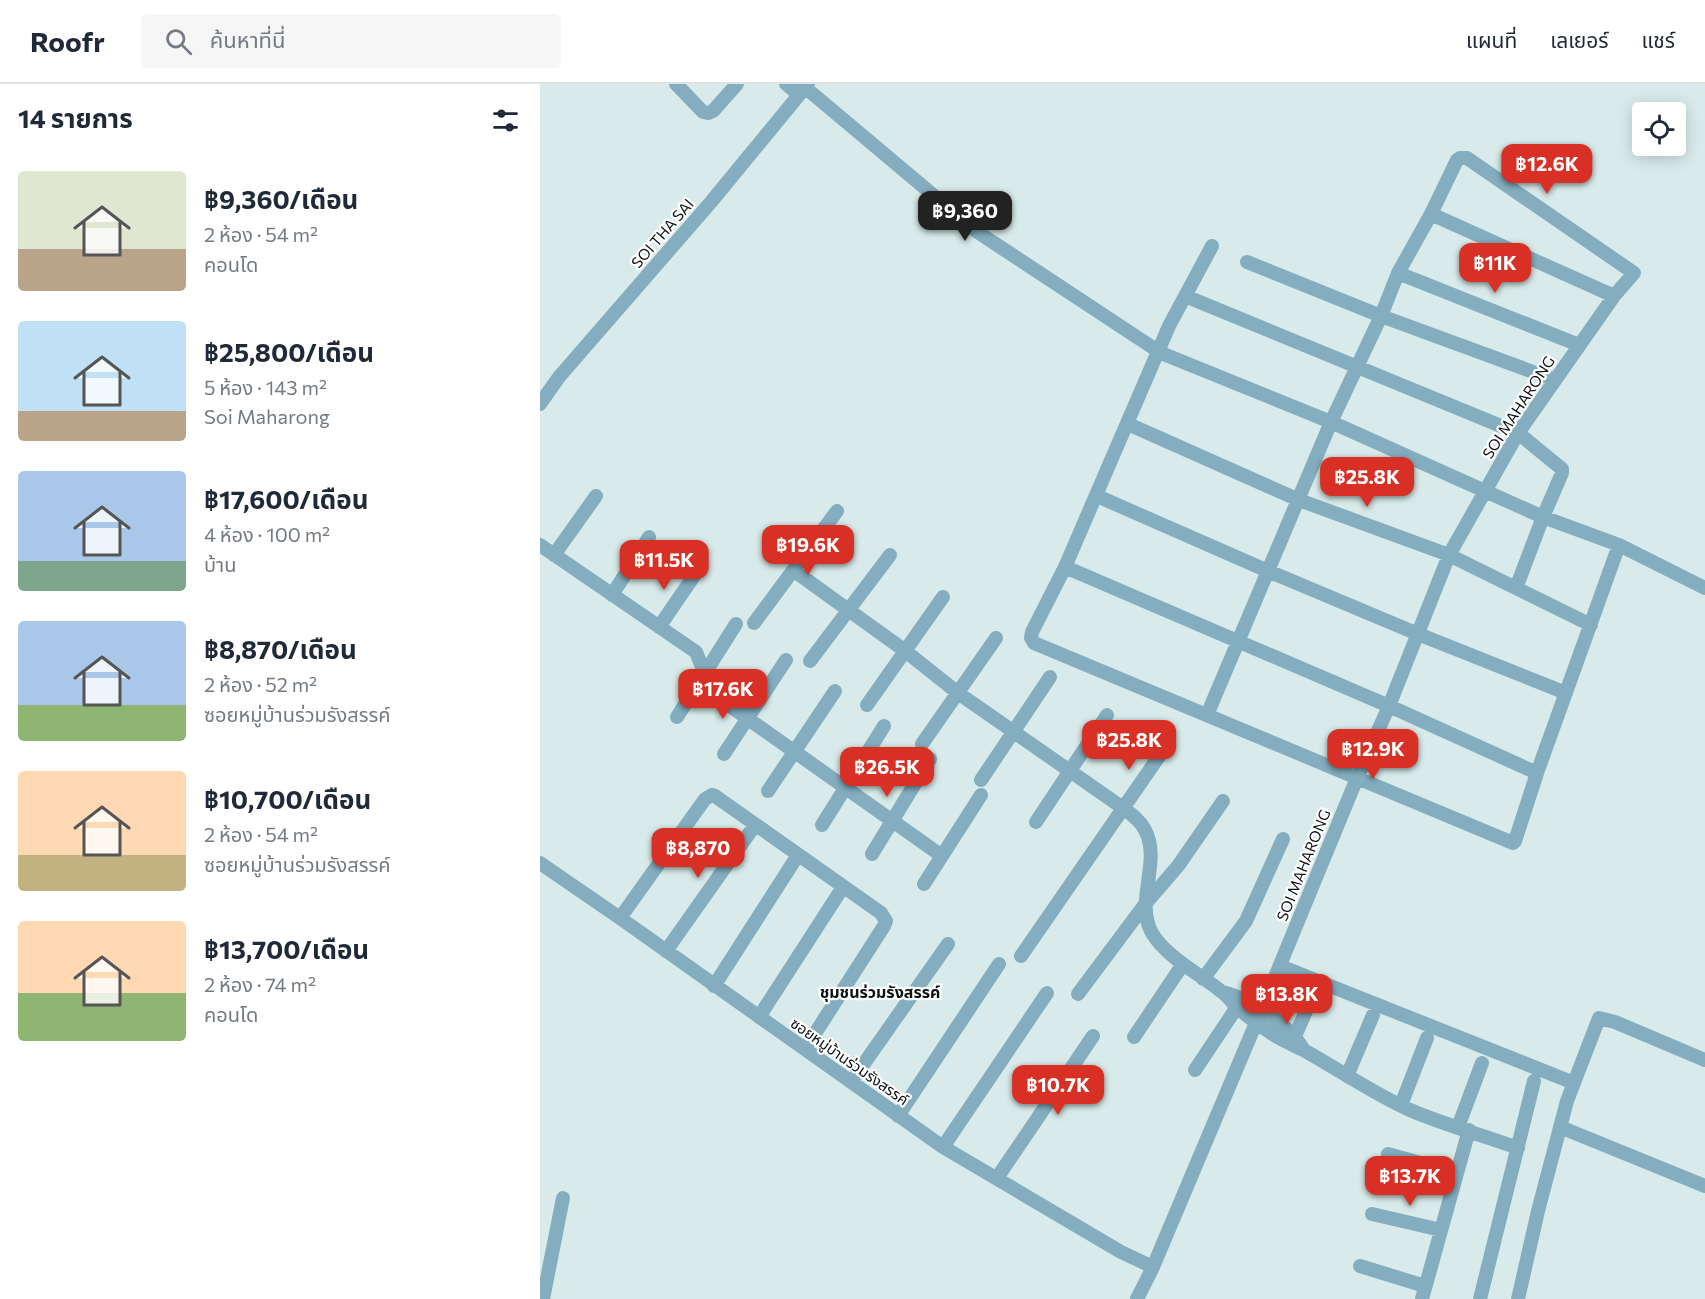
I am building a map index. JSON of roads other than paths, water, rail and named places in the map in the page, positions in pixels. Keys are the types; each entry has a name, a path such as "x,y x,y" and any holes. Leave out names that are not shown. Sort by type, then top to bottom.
{"street":[{"path":"676,84 703,112 708,113 713,111 737,84"},
{"path":"786,84 803,88 976,231 1159,352 1331,422 1543,517 1619,545 1705,588"},
{"name":"SOI THA SAI","path":"540,404 560,377 711,202 803,88"},
{"name":"SOI MAHARONG","path":"1137,1299 1153,1267 1280,966 1389,706 1449,555 1518,433 1614,296 1634,273 1467,158 1457,160 1431,214"},
{"path":"1207,715 1331,422 1381,316 1398,273 1431,214 1614,296"},
{"path":"1212,246 1159,352 1065,567 1032,632 1032,641 1037,645 1513,843 1619,545"},
{"path":"1247,262 1381,316 1555,380"},
{"path":"1398,273 1579,345"},
{"path":"1186,297 1518,433 1562,469 1516,588"},
{"path":"1128,424 1299,500 1449,555 1591,625"},
{"path":"554,555 596,496"},
{"path":"1097,496 1268,571 1566,693"},
{"path":"754,623 837,511"},
{"path":"612,595 649,537"},
{"path":"540,545 696,652 713,694 942,856"},
{"path":"810,661 890,555"},
{"path":"1065,567 1389,706 1537,773"},
{"path":"793,570 904,650 958,693 1139,821 1146,831 1149,843 1146,903 1151,932 1183,964 1222,992 1237,1007 1259,1016 1304,1050 1347,1076 1410,1110 1518,1148"},
{"path":"659,627 696,573"},
{"path":"867,705 943,597"},
{"path":"677,717 736,624"},
{"path":"922,744 996,638"},
{"path":"724,754 786,660"},
{"path":"981,780 1050,677"},
{"path":"768,791 835,691"},
{"path":"1036,822 1107,715"},
{"path":"822,825 884,726"},
{"path":"1021,956 1162,752"},
{"path":"872,854 930,759"},
{"path":"924,884 981,795"},
{"path":"620,918 708,796 716,796 881,913 886,921 805,1049"},
{"path":"1078,994 1146,903 1178,866 1223,801"},
{"path":"666,951 755,825"},
{"path":"1203,979 1246,921 1283,839"},
{"path":"714,986 798,855"},
{"name":"ซอยหมู่บ้านร่วมรังสรรค์","path":"540,863 943,1147 1121,1252 1153,1267"},
{"path":"759,1017 843,887"},
{"path":"851,1082 948,944"},
{"path":"898,1116 999,964"},
{"path":"1134,1037 1183,964"},
{"path":"1280,966 1574,1083"},
{"path":"1222,992 1247,1000 1259,1016"},
{"path":"943,1147 1047,993"},
{"path":"1293,1041 1314,993"},
{"path":"1195,1070 1237,1007"},
{"path":"1347,1076 1373,1014"},
{"path":"1518,1299 1560,1127 1599,1018 1615,1022 1705,1060"},
{"path":"997,1178 1093,1036"},
{"path":"1401,1105 1427,1038"},
{"path":"1360,1266 1424,1292 1457,1173 1463,1128 1482,1063"},
{"path":"1480,1299 1534,1081"},
{"path":"1560,1127 1705,1186"},
{"path":"1388,1154 1457,1173"},
{"path":"543,1299 562,1198"},
{"path":"1372,1214 1441,1230"}],"district":[{"name":"ชุมชนร่วมรังสรรค์","path":"880,991"}]}
